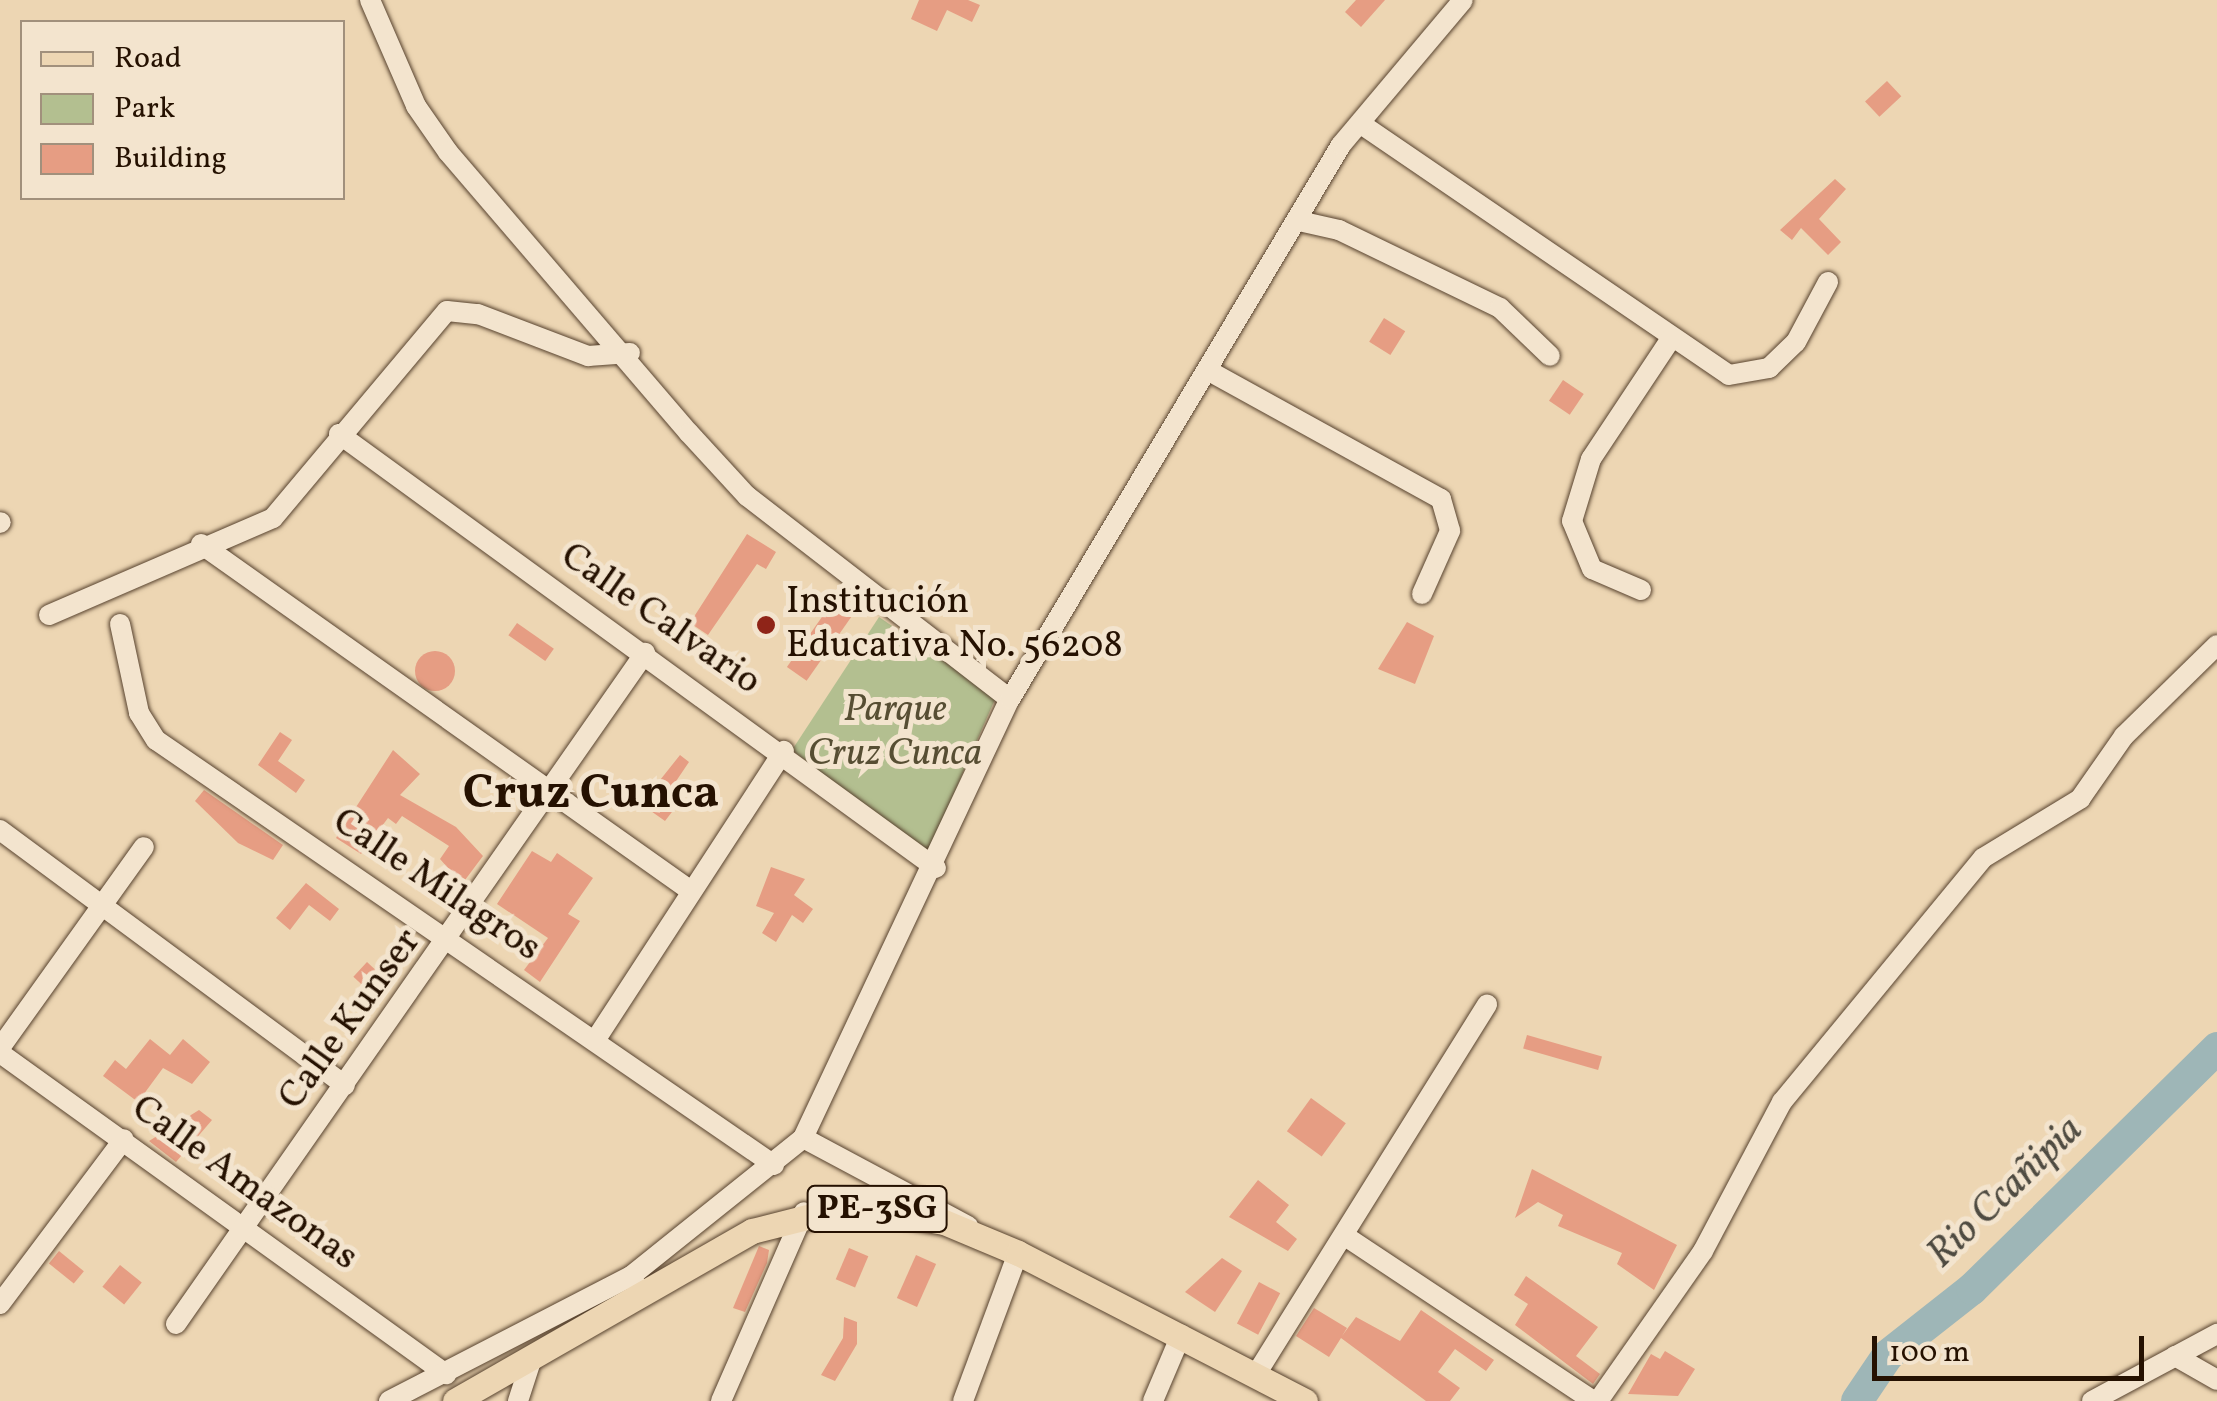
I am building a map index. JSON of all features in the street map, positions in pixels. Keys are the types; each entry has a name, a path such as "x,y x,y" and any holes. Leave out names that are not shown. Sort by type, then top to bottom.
{"main road":[{"name":"PE-3SG","path":"456,1401 530,1364 637,1286 804,1212 876,1209 984,1239 1018,1253 1304,1401"}],"street":[{"path":"370,0 416,106 448,152 630,353 747,496 1010,699"},
{"path":"389,1401 637,1286 803,1138 936,868 1010,699 1361,124 1462,0"},
{"path":"1361,124 1715,370 1748,376 1796,342 1828,282"},
{"path":"1299,221 1485,300 1550,356"},
{"path":"49,615 200,544 273,518 339,434 446,311 478,314 588,356 630,353"},
{"path":"1640,590 1592,569 1572,521 1591,459 1672,337"},
{"path":"1209,372 1441,499 1450,531 1422,594"},
{"name":"Calle Calvario","path":"339,434 784,750 936,868"},
{"path":"200,544 691,891"},
{"name":"Calle Milagros","path":"120,624 139,713 156,740 454,938 774,1165"},
{"path":"1345,1236 1596,1401 1703,1252 1782,1102 1984,858 2080,799 2124,736 2217,646"},
{"name":"Calle Kunser","path":"176,1324 454,938 646,653"},
{"path":"596,1039 784,750"},
{"path":"0,830 345,1085"},
{"path":"0,1051 144,847"},
{"path":"1255,1376 1487,1005"},
{"name":"Calle Amazonas","path":"0,1051 446,1374"},
{"path":"803,1138 941,1204 984,1239"},
{"path":"0,1304 124,1139"},
{"path":"722,1401 804,1212"},
{"path":"963,1401 966,1379 1018,1253"},
{"path":"2092,1401 2217,1334"},
{"path":"1153,1401 1181,1335"},
{"path":"2175,1356 2217,1380"},
{"path":"518,1401 530,1364"},
{"path":"947,1401 966,1379"}],"green space":[{"name":"Parque Cruz Cunca","path":"879,617 996,697 927,855 792,750"}],"building":[{"path":"919,0 968,0 980,5 972,22 947,10 937,31 911,19"},
{"path":"1356,0 1385,0 1361,27 1345,12"},
{"path":"1887,81 1901,96 1879,117 1865,101"},
{"path":"1835,179 1846,189 1819,219 1841,242 1828,255 1801,228 1792,240 1780,230"},
{"path":"1384,318 1405,331 1390,355 1369,342"},
{"path":"1563,380 1584,394 1570,415 1549,401"},
{"path":"747,534 776,552 766,569 757,564 708,635 690,623"},
{"path":"838,594 858,608 807,681 787,667"},
{"path":"1407,622 1434,636 1415,684 1378,669"},
{"path":"517,623 554,649 545,661 508,635"},
{"path":"435,651 449,657 455,671 449,685 435,691 421,685 415,671 421,657"},
{"path":"280,732 292,740 278,761 305,780 296,793 258,765"},
{"path":"393,750 420,774 400,795 456,827 483,856 462,884 440,859 449,846 402,816 396,824 388,818 361,854 336,838"},
{"path":"680,755 689,762 664,799 675,808 665,821 641,804"},
{"path":"204,790 283,845 273,860 238,843 195,801"},
{"path":"532,851 551,862 557,853 593,878 568,914 580,921 540,982 524,970 548,938 497,904"},
{"path":"771,867 805,879 794,895 813,909 803,923 792,915 776,942 762,933 774,913 756,906"},
{"path":"306,883 339,909 330,921 309,905 290,930 276,918"},
{"path":"367,962 392,985 378,1000 353,977"},
{"path":"1527,1035 1602,1056 1598,1070 1523,1048"},
{"path":"150,1039 170,1055 183,1039 210,1062 192,1084 163,1068 138,1102 103,1076 115,1060 126,1069"},
{"path":"1311,1098 1346,1123 1322,1156 1287,1131"},
{"path":"199,1110 212,1120 176,1162 149,1141"},
{"path":"1532,1169 1677,1245 1654,1290 1617,1264 1622,1253 1558,1226 1563,1215 1538,1202 1515,1218"},
{"path":"1258,1180 1289,1205 1276,1222 1297,1239 1288,1251 1229,1217"},
{"path":"759,1246 769,1250 767,1263 745,1312 733,1308"},
{"path":"849,1248 868,1256 855,1288 836,1279"},
{"path":"59,1251 84,1271 74,1284 49,1263"},
{"path":"916,1255 936,1264 917,1307 897,1298"},
{"path":"1222,1258 1242,1271 1215,1312 1185,1292"},
{"path":"120,1265 142,1283 124,1304 102,1287"},
{"path":"1526,1276 1598,1327 1576,1356 1600,1374 1593,1384 1515,1325 1528,1304 1514,1295"},
{"path":"1259,1282 1280,1293 1258,1335 1237,1323"},
{"path":"1314,1308 1347,1328 1342,1336 1356,1317 1400,1341 1421,1310 1494,1360 1486,1371 1455,1349 1438,1372 1460,1388 1450,1401 1426,1401 1341,1338 1329,1357 1296,1336"},
{"path":"844,1317 857,1322 857,1344 835,1381 821,1375 843,1338"},
{"path":"1665,1351 1695,1369 1678,1396 1628,1394 1651,1354 1660,1359"}],"waterway":[{"name":"Rio Ccañipia","path":"1857,1401 1888,1355 1972,1289 2217,1048"}],"place":[{"name":"Institución Educativa No. 56208","path":"766,625"}],"district":[{"name":"Cruz Cunca","path":"591,795"}]}
